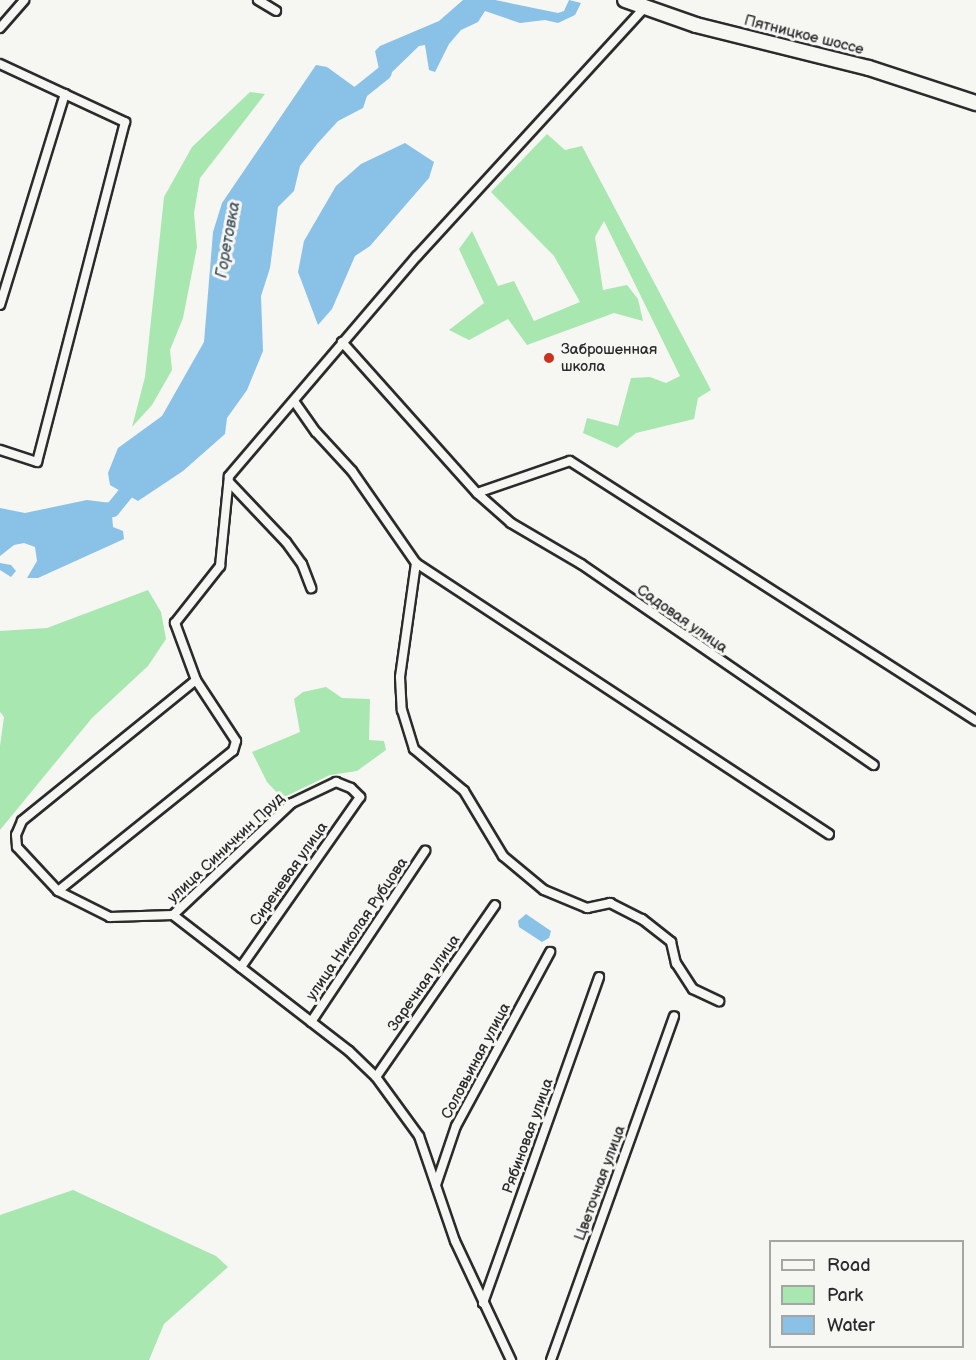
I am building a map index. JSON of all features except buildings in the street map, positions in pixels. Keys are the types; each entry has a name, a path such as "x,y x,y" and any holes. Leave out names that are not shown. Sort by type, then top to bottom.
{"main road":[{"name":"Пятницкое шоссе","path":"625,0 705,28 906,78 976,103"}],"street":[{"path":"0,28 24,0"},
{"path":"258,0 276,11"},
{"path":"58,891 233,751 236,741 196,680 175,623 220,566 229,476 342,342 644,8"},
{"path":"0,64 125,122 37,462 0,450"},
{"path":"0,305 65,94"},
{"name":"Садовая улица","path":"342,342 477,493 511,524 581,564 874,765"},
{"path":"294,400 315,432 352,471 416,563 829,834"},
{"path":"477,493 570,461 976,722"},
{"path":"229,482 286,542 302,564 311,588"},
{"path":"416,563 411,619 400,676 402,710 414,749 464,791 503,856 544,890 587,908 610,903 642,919 670,942 676,963 693,989 719,1001"},
{"path":"196,680 22,821 16,835 16,847 58,891 110,917 173,915 311,1023 375,1077 419,1136 455,1242 511,1360"},
{"name":"улица Синичкин Пруд","path":"173,915 292,803 336,782 351,788 360,797"},
{"name":"Сиреневая улица","path":"241,967 360,797"},
{"name":"улица Николая Рубцова","path":"311,1023 425,851"},
{"name":"Заречная улица","path":"375,1077 495,905"},
{"name":"Соловьиная улица","path":"436,1186 456,1126 550,952"},
{"name":"Рябиновая улица","path":"483,1303 599,977"},
{"name":"Цветочная улица","path":"551,1360 674,1016"}],"green space":[{"path":"250,92 265,94 200,178 194,213 197,247 183,318 170,350 172,370 152,405 132,427 145,377 164,197 192,147"},
{"path":"547,134 565,150 582,146 711,390 698,398 694,419 636,433 617,448 583,433 587,418 618,426 631,378 650,377 666,383 680,376 604,221 595,237 603,290 627,285 638,299 643,321 614,313 527,345 508,319 469,340 449,330 484,303 459,249 472,231 498,286 514,281 534,321 580,302 554,256 491,192"},
{"path":"148,590 161,612 166,639 148,666 92,718 0,830 0,746 4,717 0,712 0,631 47,628"},
{"path":"326,687 342,698 370,699 369,740 384,741 386,750 357,771 330,775 282,798 267,782 252,752 300,732 294,699 303,692"},
{"path":"73,1190 216,1256 228,1267 164,1324 149,1360 0,1360 0,1215"}],"water":[{"path":"463,0 495,0 558,13 564,11 569,0 581,3 575,15 558,23 545,20 520,23 485,11 478,22 461,30 449,44 435,72 429,70 425,45 419,46 390,74 366,83 379,69 375,51 380,46 439,21"},
{"path":"316,65 327,67 367,96 363,108 338,121 317,144 300,166 294,191 278,207 270,268 261,296 263,351 247,390 227,418 225,434 183,471 138,501 110,485 108,473 118,448 162,416 204,342 213,232 222,203"},
{"path":"405,143 434,162 429,178 370,246 355,256 332,309 318,325 298,272 304,241 336,186 361,164"},
{"path":"87,500 111,503 113,527 123,531 124,539 38,578 27,578 37,561 35,547 24,543 14,545 0,556 0,508 25,513"},
{"path":"0,563 11,565 16,571 11,577 0,570"},
{"path":"526,914 551,931 549,938 542,942 519,927 518,921"}],"waterway":[{"name":"Горетовка","path":"344,104 384,72"},
{"name":"Горетовка","path":"93,512 112,509 137,478"}],"place":[{"name":"Заброшенная школа","path":"549,358"}]}
